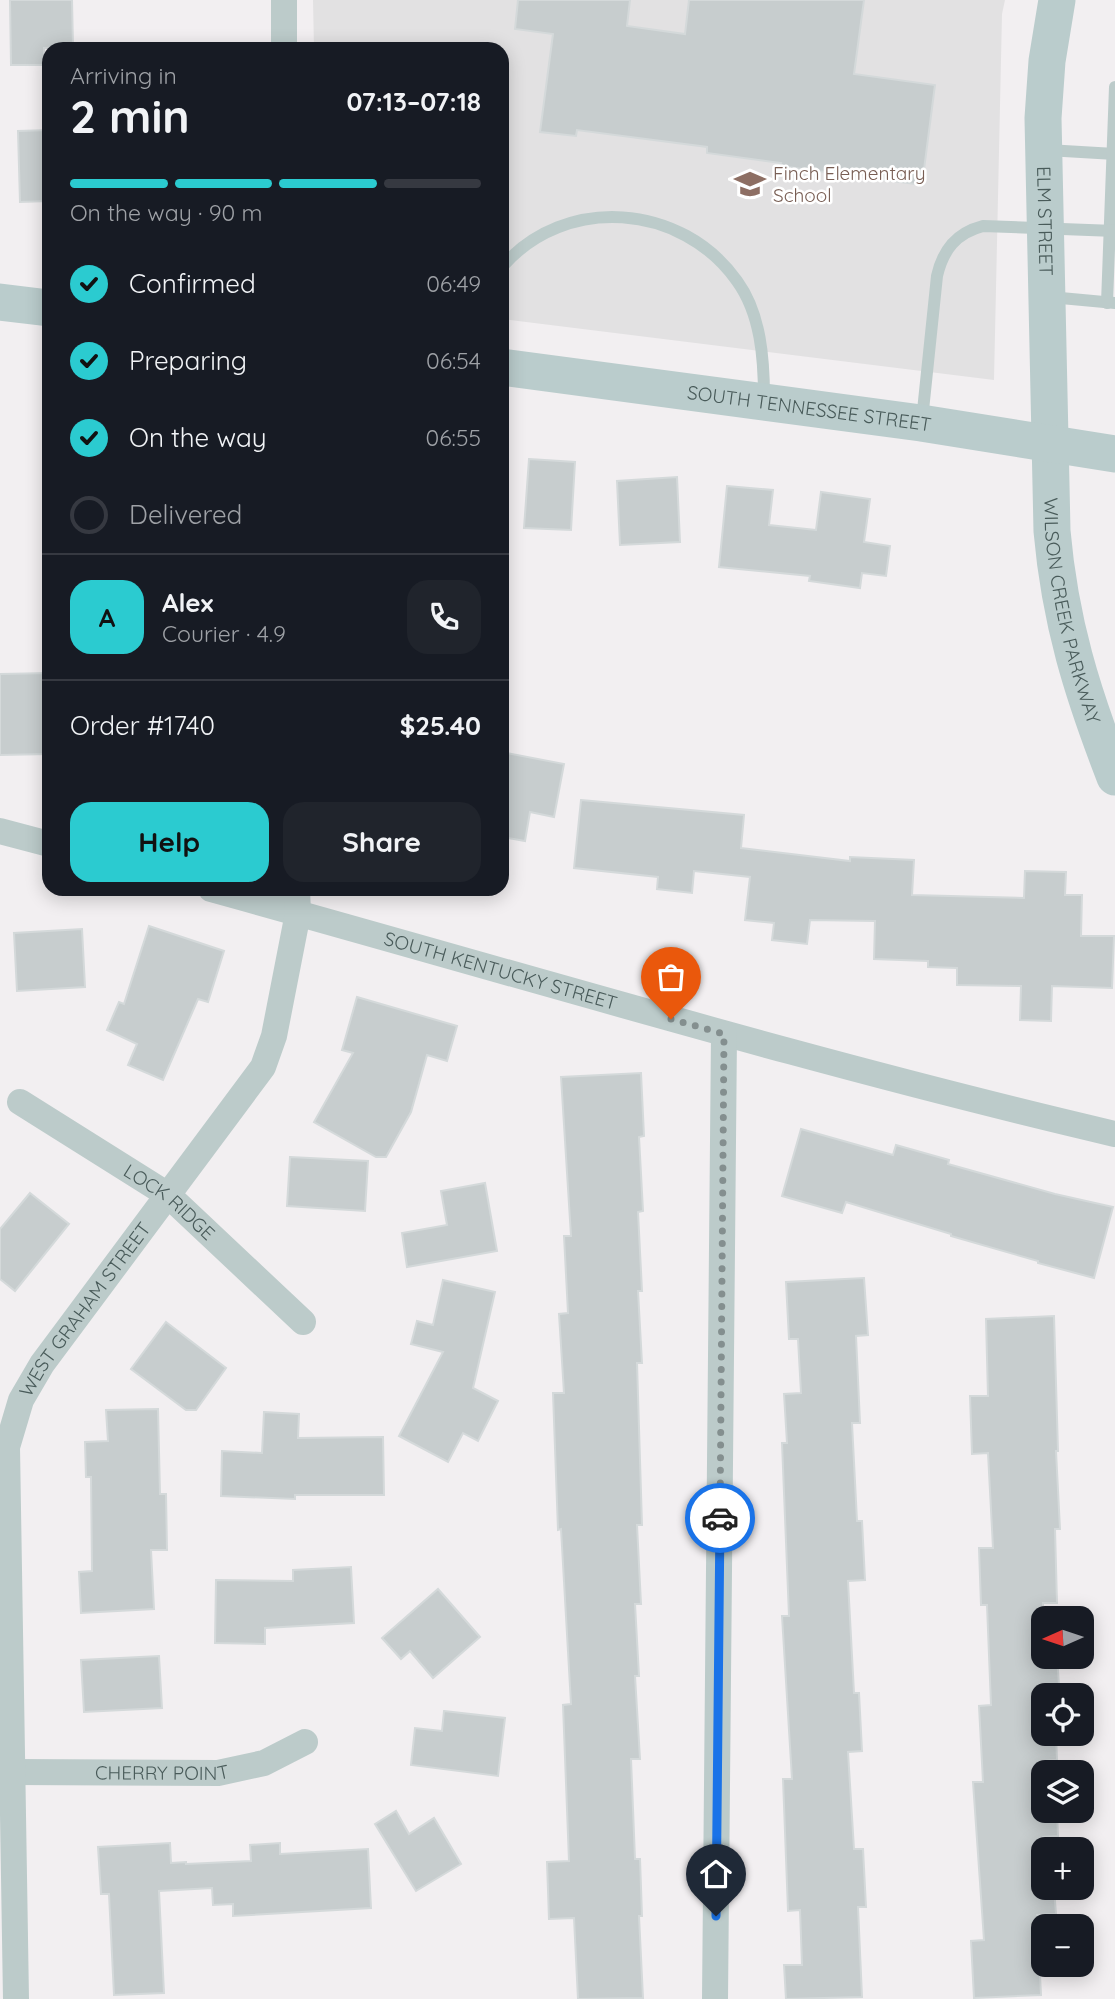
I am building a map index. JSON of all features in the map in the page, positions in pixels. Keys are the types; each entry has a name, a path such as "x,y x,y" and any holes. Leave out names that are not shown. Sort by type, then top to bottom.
{"main road":[{"name":"ELM STREET","path":"1049,442 1044,150 1047,61 1057,0"},
{"path":"0,302 42,307"},
{"name":"SOUTH TENNESSEE STREET","path":"509,368 921,423 1115,454"},
{"name":"WILSON CREEK PARKWAY","path":"1049,442 1052,531 1062,610 1081,685 1115,777"}],"street":[{"path":"284,0 284,42"},
{"path":"0,831 42,842"},
{"name":"SOUTH KENTUCKY STREET","path":"262,896 298,901 724,1034 965,1099 1115,1134"},
{"name":"WEST GRAHAM STREET","path":"16,1999 8,1447 21,1400 43,1364 263,1067 274,1036 298,901"},
{"path":"715,1999 724,1034"},
{"name":"LOCK RIDGE","path":"20,1102 168,1195 303,1322"},
{"name":"CHERRY POINT","path":"13,1772 218,1773 264,1763 306,1742"}],"lane":[{"path":"1046,297 1111,303 1115,87"},
{"path":"1044,150 1114,154"},
{"path":"509,259 517,250 560,225 609,215 659,222 703,245 738,281 759,327 764,402"},
{"path":"921,423 941,259 952,243 971,229 983,226 1112,231"}],"shaded area":[{"name":"Finch Elementary School","path":"313,0 1005,0 1002,14 994,380 509,320 509,42 314,42"}],"building":[{"path":"10,0 72,0 73,42 42,42 42,65 11,65"},
{"path":"518,0 630,0 627,26 685,34 689,0 864,0 854,74 935,85 922,185 780,166 781,163 707,153 707,147 577,130 576,136 540,132 553,34 515,29"},
{"path":"42,130 42,201 20,202 18,131"},
{"path":"529,459 575,462 571,530 524,528"},
{"path":"677,477 680,542 620,545 617,481"},
{"path":"727,486 773,490 769,525 816,530 821,492 870,499 864,542 890,546 886,576 862,573 860,588 809,581 810,576 719,567"},
{"path":"42,673 42,754 0,755 0,674"},
{"path":"509,753 564,764 554,817 530,812 525,841 509,838"},
{"path":"581,800 744,815 741,848 850,861 850,857 914,860 912,895 1024,898 1025,871 1066,872 1065,895 1082,895 1081,936 1114,936 1112,988 1052,986 1051,1021 1020,1020 1021,986 957,985 957,968 928,967 928,961 874,959 875,921 810,920 807,944 772,940 774,923 745,920 750,877 694,871 692,893 657,889 658,877 574,868"},
{"path":"149,926 224,951 208,1002 198,999 163,1080 128,1065 137,1044 107,1030 119,1002 124,1004"},
{"path":"82,929 85,987 17,991 14,933"},
{"path":"357,997 457,1026 447,1061 427,1055 411,1112 386,1157 376,1157 314,1122 353,1053 342,1050"},
{"path":"641,1073 644,1136 639,1137 643,1211 638,1212 642,1291 638,1291 642,1363 637,1363 642,1525 637,1525 641,1604 635,1604 639,1676 635,1676 640,1759 631,1759 635,1859 640,1859 642,1916 639,1916 643,1998 578,1999 574,1918 549,1919 547,1862 569,1861 563,1705 571,1704 561,1529 558,1530 553,1393 564,1393 559,1314 568,1313 564,1236 571,1236 561,1077"},
{"path":"801,1129 893,1155 896,1145 949,1160 948,1164 1113,1207 1094,1278 846,1202 842,1213 782,1196"},
{"path":"290,1157 368,1161 365,1211 287,1206"},
{"path":"485,1183 497,1251 407,1267 402,1233 447,1225 441,1191"},
{"path":"30,1193 69,1224 15,1291 0,1279 0,1229"},
{"path":"864,1278 868,1335 856,1336 860,1423 852,1423 857,1521 862,1521 865,1580 848,1581 854,1693 859,1693 862,1751 848,1752 854,1849 863,1849 866,1907 858,1907 862,1997 786,1999 784,1965 802,1965 800,1910 788,1911 783,1779 792,1779 782,1616 789,1616 782,1443 787,1443 784,1394 801,1393 798,1339 789,1339 786,1282"},
{"path":"443,1280 495,1292 473,1388 498,1401 478,1441 463,1433 448,1462 399,1436 443,1352 411,1344 417,1321 433,1325"},
{"path":"1054,1316 1060,1529 1055,1529 1057,1603 1031,1606 1031,1670 1058,1670 1059,1683 1031,1683 1031,1746 1056,1746 1057,1760 1031,1760 1031,1823 1057,1823 1058,1836 1031,1837 1031,1900 1055,1900 1056,1914 1031,1914 1031,1977 1040,1977 1041,1995 974,1998 971,1941 984,1940 973,1782 983,1782 979,1706 991,1705 987,1605 981,1605 979,1548 993,1548 988,1453 972,1454 970,1396 988,1396 986,1319"},
{"path":"166,1322 226,1368 196,1410 186,1410 131,1369"},
{"path":"158,1409 160,1494 166,1494 167,1550 151,1550 154,1609 81,1613 79,1572 92,1571 91,1477 86,1477 85,1442 108,1441 106,1410"},
{"path":"264,1412 299,1414 298,1438 383,1437 384,1495 295,1495 295,1499 221,1496 222,1451 262,1453"},
{"path":"351,1567 354,1623 265,1628 265,1644 215,1643 216,1580 293,1581 293,1570"},
{"path":"438,1589 480,1637 433,1678 410,1651 401,1659 382,1638"},
{"path":"159,1656 162,1708 84,1712 81,1660"},
{"path":"444,1711 505,1718 498,1776 411,1765 415,1728 442,1731"},
{"path":"396,1811 409,1834 434,1818 461,1864 416,1891 375,1824"},
{"path":"170,1843 171,1863 186,1864 251,1861 250,1845 280,1843 280,1854 368,1849 371,1908 233,1916 233,1904 213,1905 212,1888 159,1891 164,1993 114,1995 109,1894 101,1894 98,1847"}],"way so far":[{"path":"671,1019 724,1034 720,1518"}],"place":[{"name":"Finch Elementary School","path":"750,184"}],"route":[{"path":"716,1916 720,1518"}]}
